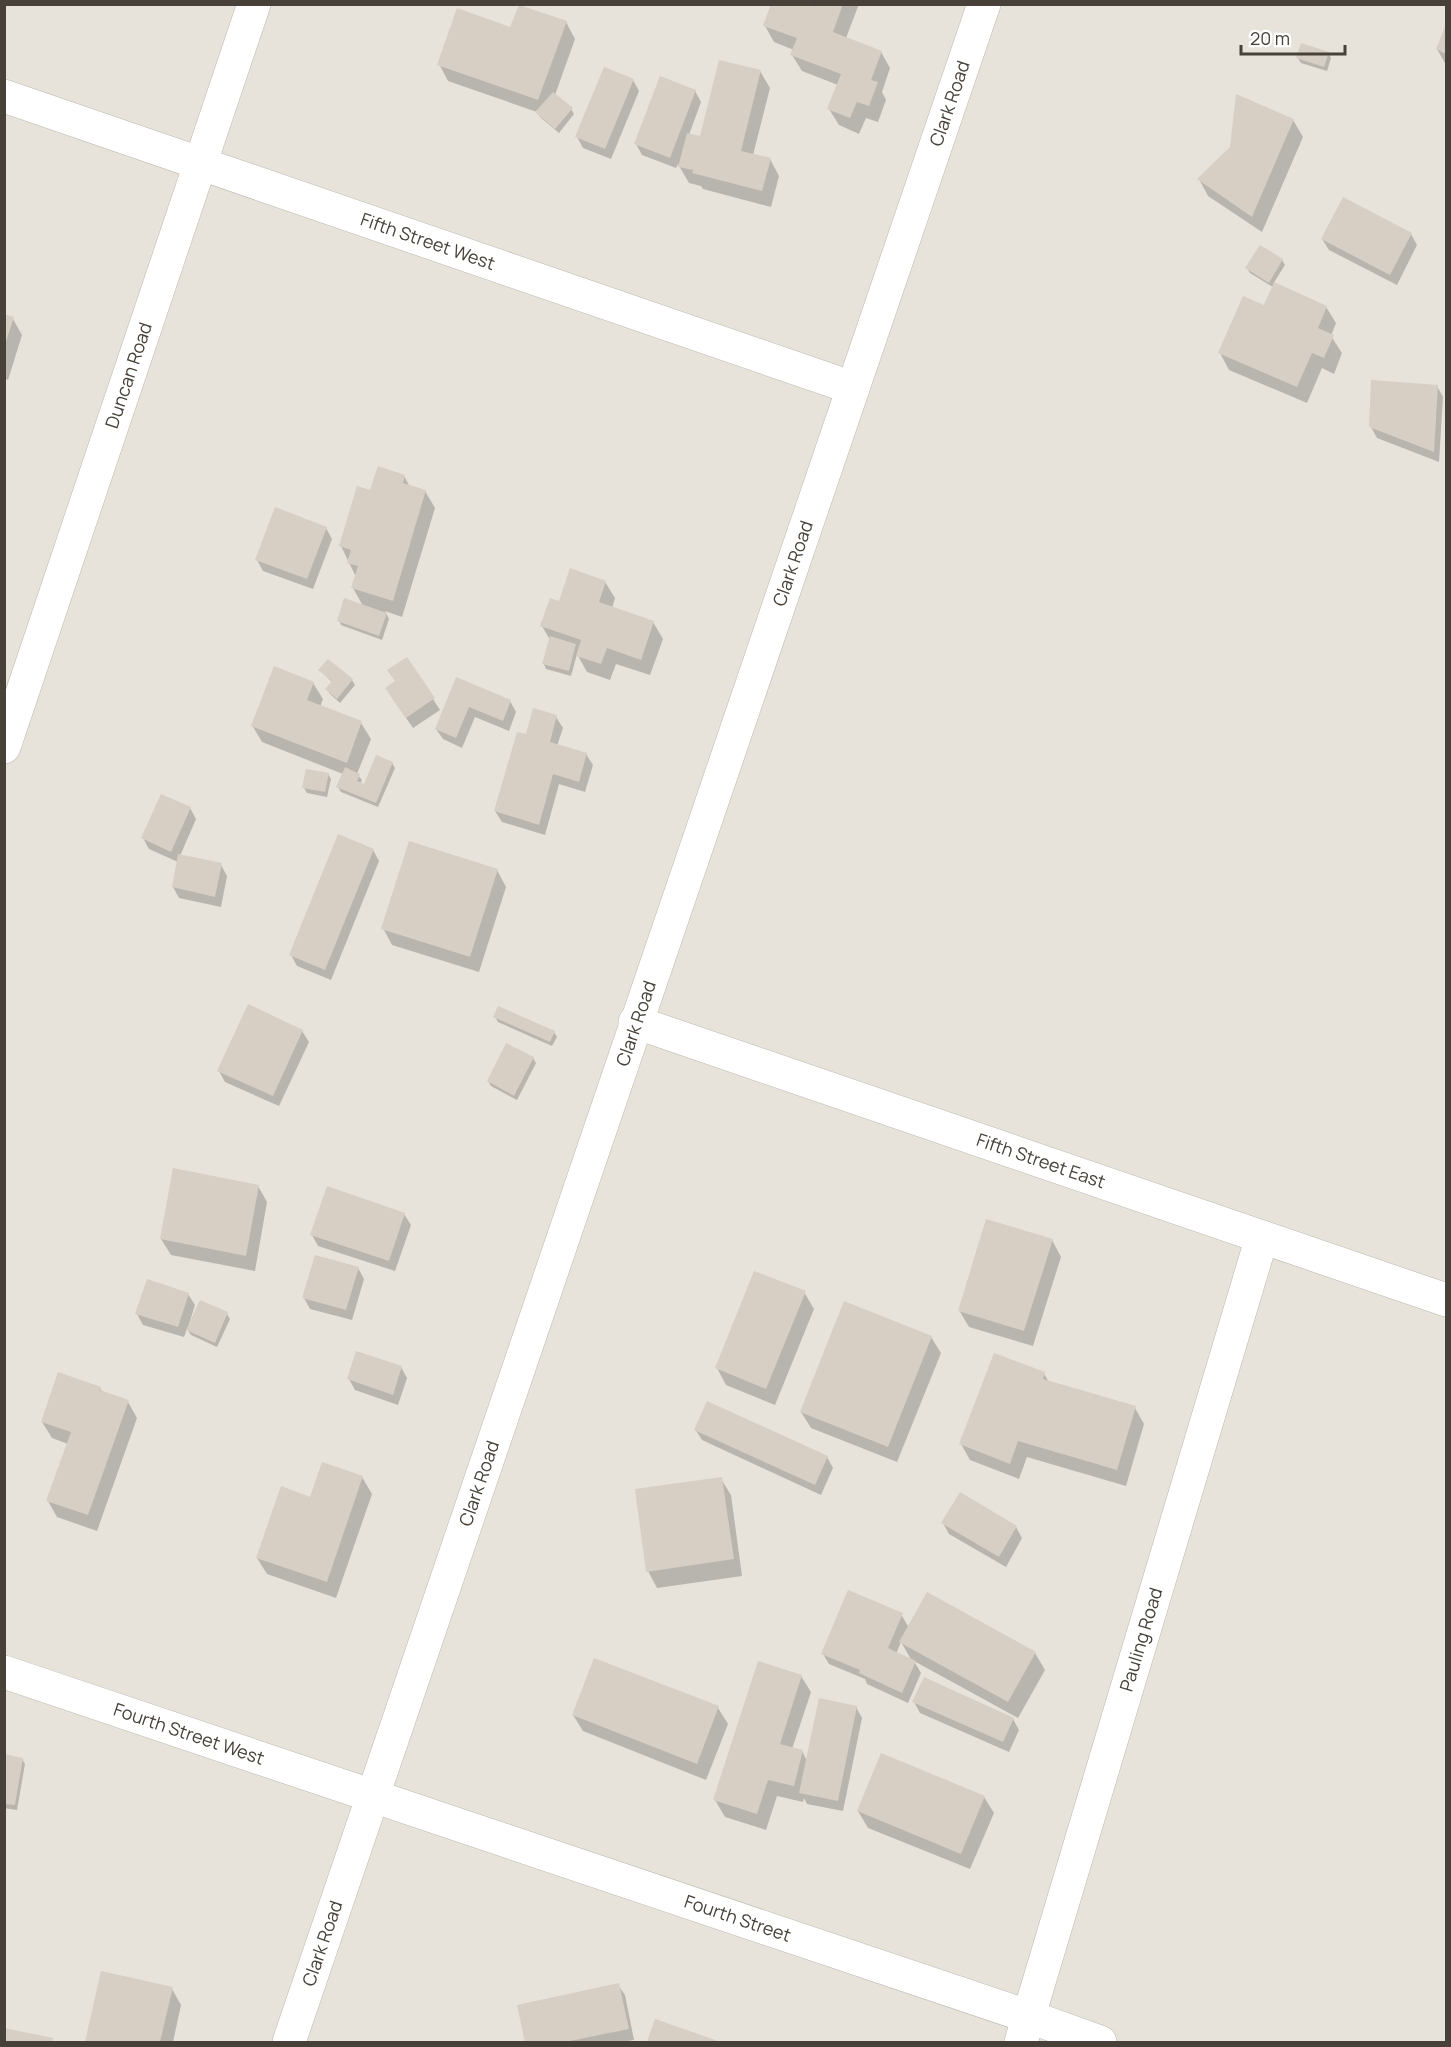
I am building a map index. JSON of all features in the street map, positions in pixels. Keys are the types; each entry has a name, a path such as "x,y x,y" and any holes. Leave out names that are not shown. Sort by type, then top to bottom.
{"street":[{"name":"Duncan Road","path":"4,747 254,4"},
{"name":"Clark Road","path":"289,2043 635,1022 984,4"},
{"name":"Fifth Street West","path":"4,96 853,387"},
{"name":"Fifth Street East","path":"635,1022 1446,1300"},
{"name":"Pauling Road","path":"1026,2030 1262,1237"},
{"name":"Fourth Street West","path":"4,1672 374,1797"},
{"name":"Fourth Street","path":"374,1797 1026,2030 1100,2043"}],"shaded area":[{"path":"5,5 1446,5 1446,2042 5,2042"}],"building":[{"path":"771,4 805,4 810,7 811,4 843,4 833,32 882,51 871,80 878,82 869,106 857,102 850,118 827,109 841,74 790,55 797,38 763,26"},
{"path":"519,5 567,21 538,100 437,65 457,8 510,27"},
{"path":"1446,24 1446,54 1436,49"},
{"path":"1301,43 1329,52 1324,67 1296,58"},
{"path":"719,60 761,70 741,151 771,158 762,191 692,173 693,170 678,167 687,133 700,136"},
{"path":"604,67 634,79 605,149 575,137"},
{"path":"660,76 696,90 670,158 634,144"},
{"path":"553,92 573,108 555,129 535,112"},
{"path":"1236,94 1294,119 1252,217 1197,179 1230,147"},
{"path":"1343,197 1412,233 1390,275 1321,239"},
{"path":"1260,245 1283,259 1269,283 1245,268"},
{"path":"1274,282 1327,306 1318,328 1334,335 1324,358 1312,353 1297,387 1218,353 1243,296 1264,305"},
{"path":"4,314 14,317 5,345 4,345"},
{"path":"1371,380 1438,385 1434,452 1369,427"},
{"path":"378,466 405,475 403,483 426,490 393,601 351,588 358,566 347,563 351,550 339,546 357,486 370,490"},
{"path":"275,507 327,527 307,579 255,560"},
{"path":"570,568 606,581 599,602 654,621 641,660 607,648 601,664 576,656 581,640 540,626 550,598 559,601"},
{"path":"344,598 387,613 379,636 337,621"},
{"path":"550,636 576,644 569,671 542,664"},
{"path":"407,657 435,698 406,718 385,688 395,681 387,670"},
{"path":"328,659 353,679 337,699 325,689 332,681 318,670"},
{"path":"274,666 314,682 307,700 362,721 347,763 251,726"},
{"path":"456,677 511,700 503,721 469,707 456,738 435,729"},
{"path":"533,708 557,715 550,742 587,753 579,782 553,774 539,825 494,811 517,732 526,734"},
{"path":"376,755 393,762 376,803 336,787 345,767 360,774 357,781 364,784"},
{"path":"306,769 329,773 325,792 302,788"},
{"path":"161,794 191,807 171,852 141,838"},
{"path":"338,834 374,849 325,970 289,955"},
{"path":"409,841 498,869 470,957 381,929"},
{"path":"178,854 222,863 215,897 172,887"},
{"path":"248,1004 303,1030 273,1096 217,1071"},
{"path":"498,1006 555,1031 550,1042 493,1017"},
{"path":"506,1043 534,1057 514,1096 487,1081"},
{"path":"173,1168 259,1185 246,1256 160,1239"},
{"path":"327,1186 405,1213 389,1261 310,1235"},
{"path":"986,1219 1053,1239 1024,1331 958,1311"},
{"path":"315,1255 359,1267 346,1310 302,1298"},
{"path":"754,1271 806,1291 766,1389 715,1368"},
{"path":"147,1279 189,1293 178,1327 135,1314"},
{"path":"200,1300 228,1312 215,1343 186,1330"},
{"path":"844,1301 932,1336 888,1447 800,1412"},
{"path":"356,1351 402,1366 393,1395 347,1379"},
{"path":"994,1353 1045,1372 1043,1379 1136,1406 1117,1470 1018,1441 1010,1464 959,1444"},
{"path":"58,1372 101,1387 100,1390 129,1400 88,1515 46,1501 71,1432 41,1422"},
{"path":"707,1401 828,1456 815,1485 694,1430"},
{"path":"322,1462 363,1476 327,1582 256,1558 281,1486 310,1497"},
{"path":"722,1477 734,1559 646,1572 635,1489"},
{"path":"960,1492 1017,1526 999,1557 941,1523"},
{"path":"848,1590 903,1613 888,1648 916,1661 902,1693 859,1673 860,1670 821,1654"},
{"path":"927,1592 1036,1652 1008,1702 899,1642"},
{"path":"594,1658 719,1706 697,1764 572,1715"},
{"path":"758,1661 802,1675 780,1744 803,1750 794,1786 768,1780 757,1814 713,1800"},
{"path":"924,1677 1014,1718 1003,1742 912,1702"},
{"path":"819,1698 857,1706 838,1801 799,1793"},
{"path":"881,1753 985,1796 961,1854 857,1811"},
{"path":"4,1754 23,1758 15,1805 4,1804"},
{"path":"101,1971 173,1987 160,2042 85,2042"},
{"path":"619,1983 629,2029 565,2042 525,2042 517,2005"},
{"path":"655,2019 721,2042 647,2042"},
{"path":"4,2028 53,2038 52,2042 4,2042"}]}
